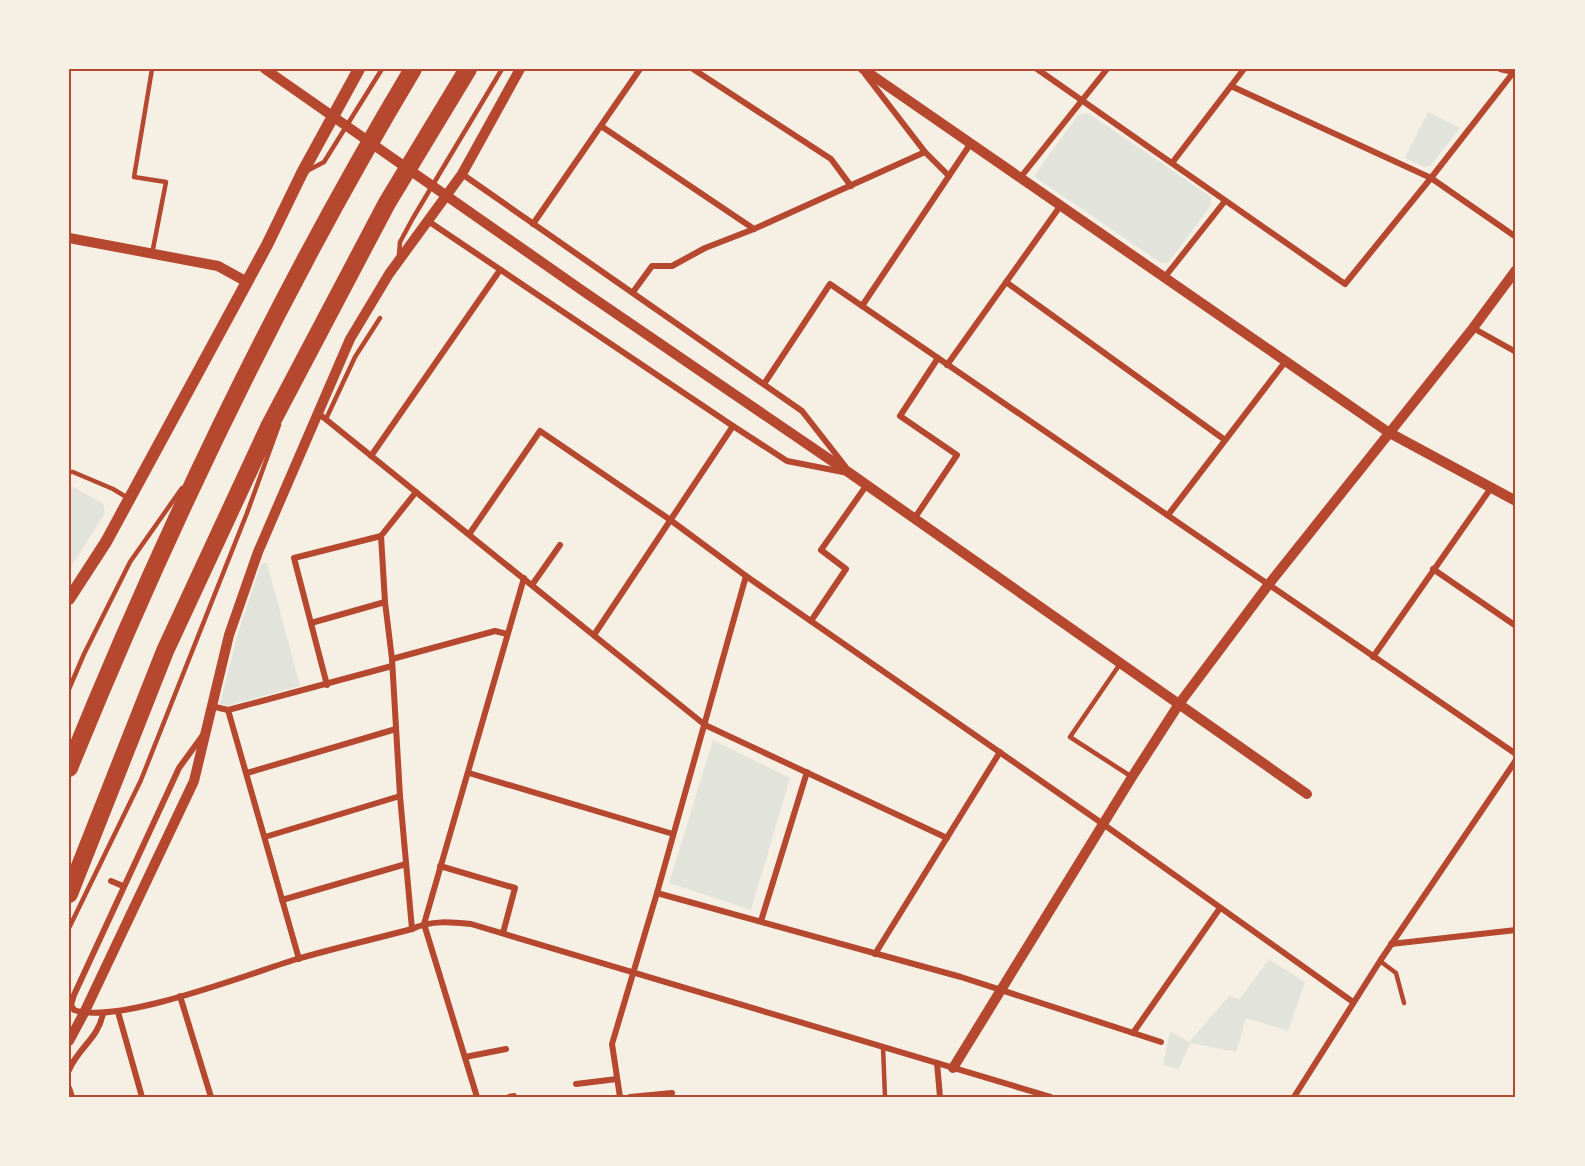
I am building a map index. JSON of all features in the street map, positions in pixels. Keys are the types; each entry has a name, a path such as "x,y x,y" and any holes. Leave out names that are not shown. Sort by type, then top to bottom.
{"highway":[{"path":"69,768 110,666 205,456 276,312 413,69"},
{"path":"69,894 165,651 269,427 387,203 468,69"}],"main road":[{"path":"69,599 106,542 359,69"}],"street":[{"path":"265,69 583,291 851,474 1307,794"},
{"path":"69,1041 194,781 230,635 258,552 322,416 350,339 399,261 462,174 520,69"},
{"path":"533,224 640,69"},
{"path":"693,69 831,159 851,186"},
{"path":"862,69 1388,432 1516,501"},
{"path":"862,69 925,153 949,176"},
{"path":"1037,69 1345,284 1514,71 1500,69"},
{"path":"1020,178 1107,69"},
{"path":"1172,163 1244,69"},
{"path":"1231,86 1431,178 1516,237"},
{"path":"601,126 754,229"},
{"path":"862,306 972,143"},
{"path":"633,292 652,266 672,266 705,248 754,229 925,153"},
{"path":"462,174 802,411 851,474"},
{"path":"1164,278 1225,201"},
{"path":"947,365 1061,205"},
{"path":"428,221 787,461 851,474"},
{"path":"69,238 218,266 247,282"},
{"path":"371,456 500,270"},
{"path":"953,1068 1179,704 1269,584 1473,328 1516,270"},
{"path":"1006,282 1225,440"},
{"path":"764,384 830,284 1516,754"},
{"path":"1473,328 1516,352"},
{"path":"915,519 957,455 900,416 938,358"},
{"path":"1168,515 1285,362"},
{"path":"322,416 470,533 705,725 947,838"},
{"path":"594,635 733,426"},
{"path":"470,533 540,432 669,519 746,576 1103,824 1353,1002"},
{"path":"811,621 846,569 821,550 866,486"},
{"path":"1373,657 1491,488"},
{"path":"327,685 294,558 381,536 416,492"},
{"path":"381,536 412,928"},
{"path":"532,585 560,545"},
{"path":"1433,569 1516,626"},
{"path":"620,1097 612,1044 746,576"},
{"path":"477,1097 424,924 524,578"},
{"path":"311,623 385,602"},
{"path":"211,706 228,710 327,685 495,631 507,634"},
{"path":"228,710 299,959"},
{"path":"247,773 396,729"},
{"path":"205,731 178,768 70,1007 74,1010 84,1013 118,1012 424,924 449,922 471,924 503,933 1051,1097"},
{"path":"875,954 1000,752"},
{"path":"1294,1097 1391,944 1516,760"},
{"path":"761,921 807,772"},
{"path":"469,773 673,834"},
{"path":"265,837 400,796"},
{"path":"282,900 406,864"},
{"path":"440,866 515,888 503,933"},
{"path":"111,881 123,886"},
{"path":"657,892 1000,989 1161,1042"},
{"path":"1133,1033 1220,908"},
{"path":"1391,944 1516,930"},
{"path":"180,996 211,1097"},
{"path":"118,1012 142,1097"},
{"path":"69,1070 77,1055 101,1026 103,1013"},
{"path":"465,1057 506,1049"},
{"path":"937,1063 940,1097"},
{"path":"576,1084 618,1079"},
{"path":"69,1088 72,1097"},
{"path":"630,1097 672,1093"}],"lane":[{"path":"152,69 134,177 166,182 152,254"},
{"path":"302,173 324,162 382,69"},
{"path":"399,261 400,242 502,69"},
{"path":"322,416 380,318"},
{"path":"69,928 141,780 247,513 302,363"},
{"path":"191,475 205,456"},
{"path":"69,472 113,489 128,498"},
{"path":"69,689 130,562 184,485"},
{"path":"1120,664 1071,737 1132,777"},
{"path":"1380,961 1396,973 1404,1004"},
{"path":"883,1047 885,1097"}],"shaded area":[{"path":"1428,112 1460,128 1431,165 1425,167 1405,158"},
{"path":"1088,113 1211,197 1211,205 1168,263 1161,263 1035,177 1078,115"},
{"path":"69,485 103,503 105,513 69,570"},
{"path":"267,563 300,686 226,706 220,703 238,633 261,564"},
{"path":"713,740 790,778 751,910 669,883"},
{"path":"1269,959 1305,982 1288,1031 1246,1018 1236,1052 1191,1043 1178,1069 1163,1065 1170,1031 1189,1042 1230,995 1239,1000"}]}
